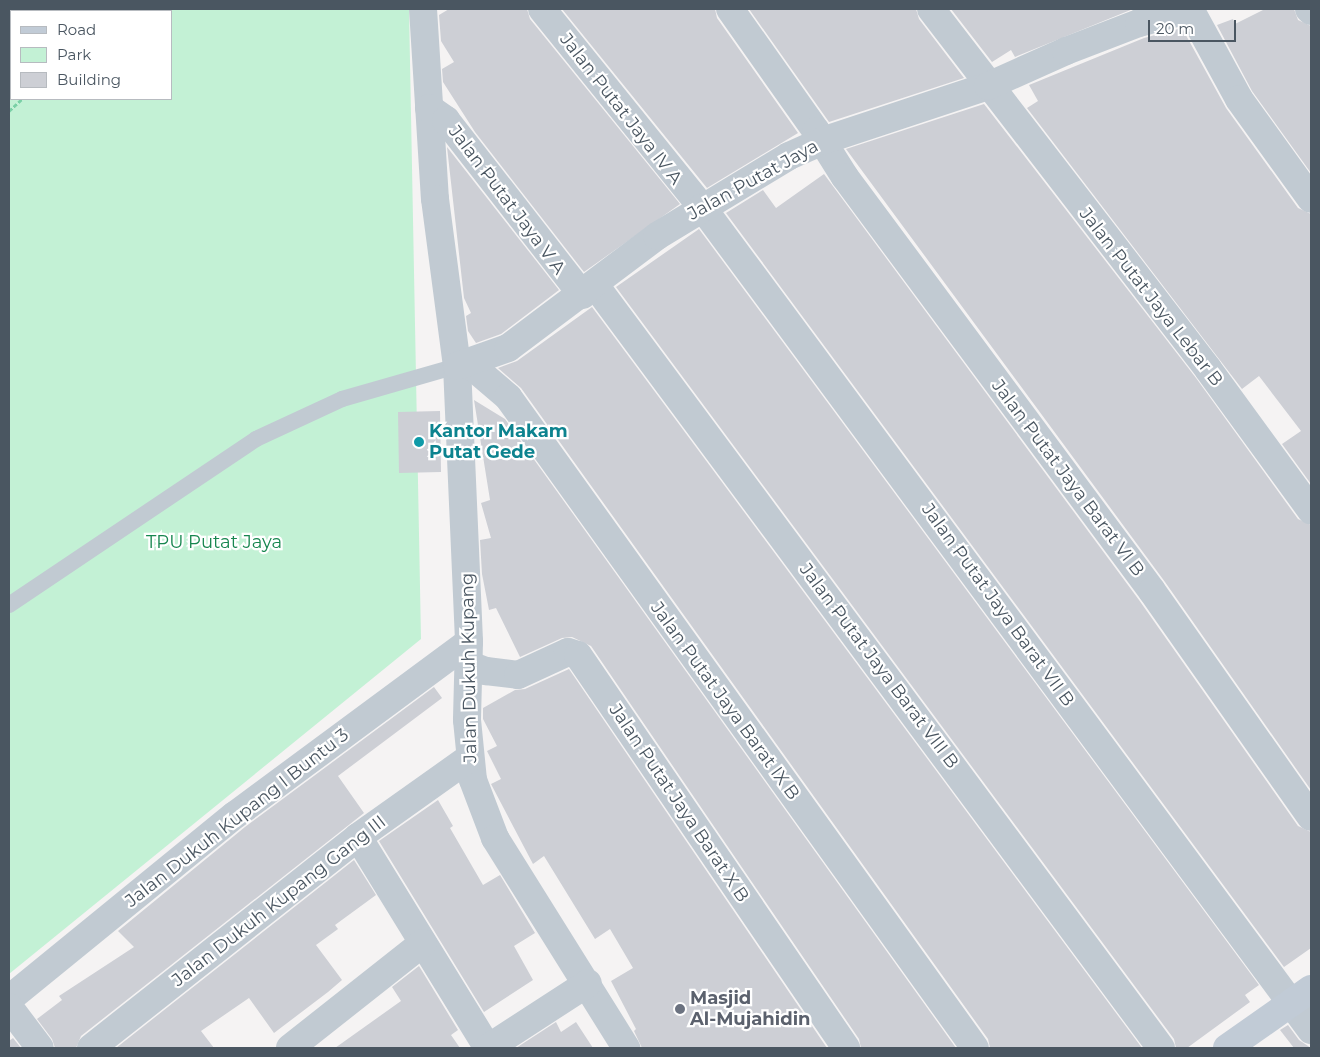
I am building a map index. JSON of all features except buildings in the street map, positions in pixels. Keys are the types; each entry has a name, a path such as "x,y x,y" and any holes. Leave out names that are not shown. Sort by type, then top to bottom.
{"street":[{"name":"Jalan Dukuh Kupang","path":"423,9 435,199 462,364 469,654 469,758 472,780 495,838 588,983 626,1048"},
{"name":"Jalan Putat Jaya IV A","path":"542,9 702,207"},
{"name":"Jalan Putat Jaya Barat VI B","path":"730,9 822,141 845,178 1152,591 1311,817"},
{"name":"Jalan Putat Jaya Lebar B","path":"931,9 988,86 1208,369 1311,510"},
{"name":"Jalan Putat Jaya","path":"462,364 508,348 588,290 657,236 702,207 822,141 988,86 1066,51 1135,16 1190,9"},
{"path":"1190,9 1239,99 1311,199"},
{"name":"Jalan Putat Jaya V A","path":"429,108 446,120 588,290"},
{"name":"Jalan Putat Jaya Barat VII B","path":"702,207 950,539 1290,1005 1311,1030"},
{"name":"Jalan Putat Jaya Barat VIII B","path":"588,290 1161,1048"},
{"name":"Jalan Putat Jaya Barat IX B","path":"462,364 508,397 975,1048"},
{"name":"Jalan Putat Jaya Barat X B","path":"469,654 486,672 518,676 568,652 578,654 846,1048"},
{"name":"Jalan Dukuh Kupang I Buntu 3","path":"9,999 235,815 469,654"},
{"name":"Jalan Dukuh Kupang Gang III","path":"91,1048 358,836 469,758"},
{"path":"358,836 488,1048 588,983"},
{"path":"290,1048 422,943"},
{"path":"1227,1048 1290,1005 1311,988"},
{"path":"9,1007 40,1048"}],"lane":[{"path":"9,605 256,439 342,399 462,364"}],"path":[{"path":"9,112 21,100"}],"green space":[{"name":"TPU Putat Jaya","path":"409,9 421,639 9,974 9,86 10,84 10,100 172,100 172,10 86,10"}],"place":[{"name":"Kantor Makam Putat Gede","path":"419,442"},
{"name":"Masjid Al-Mujahidin","path":"680,1009"}]}
